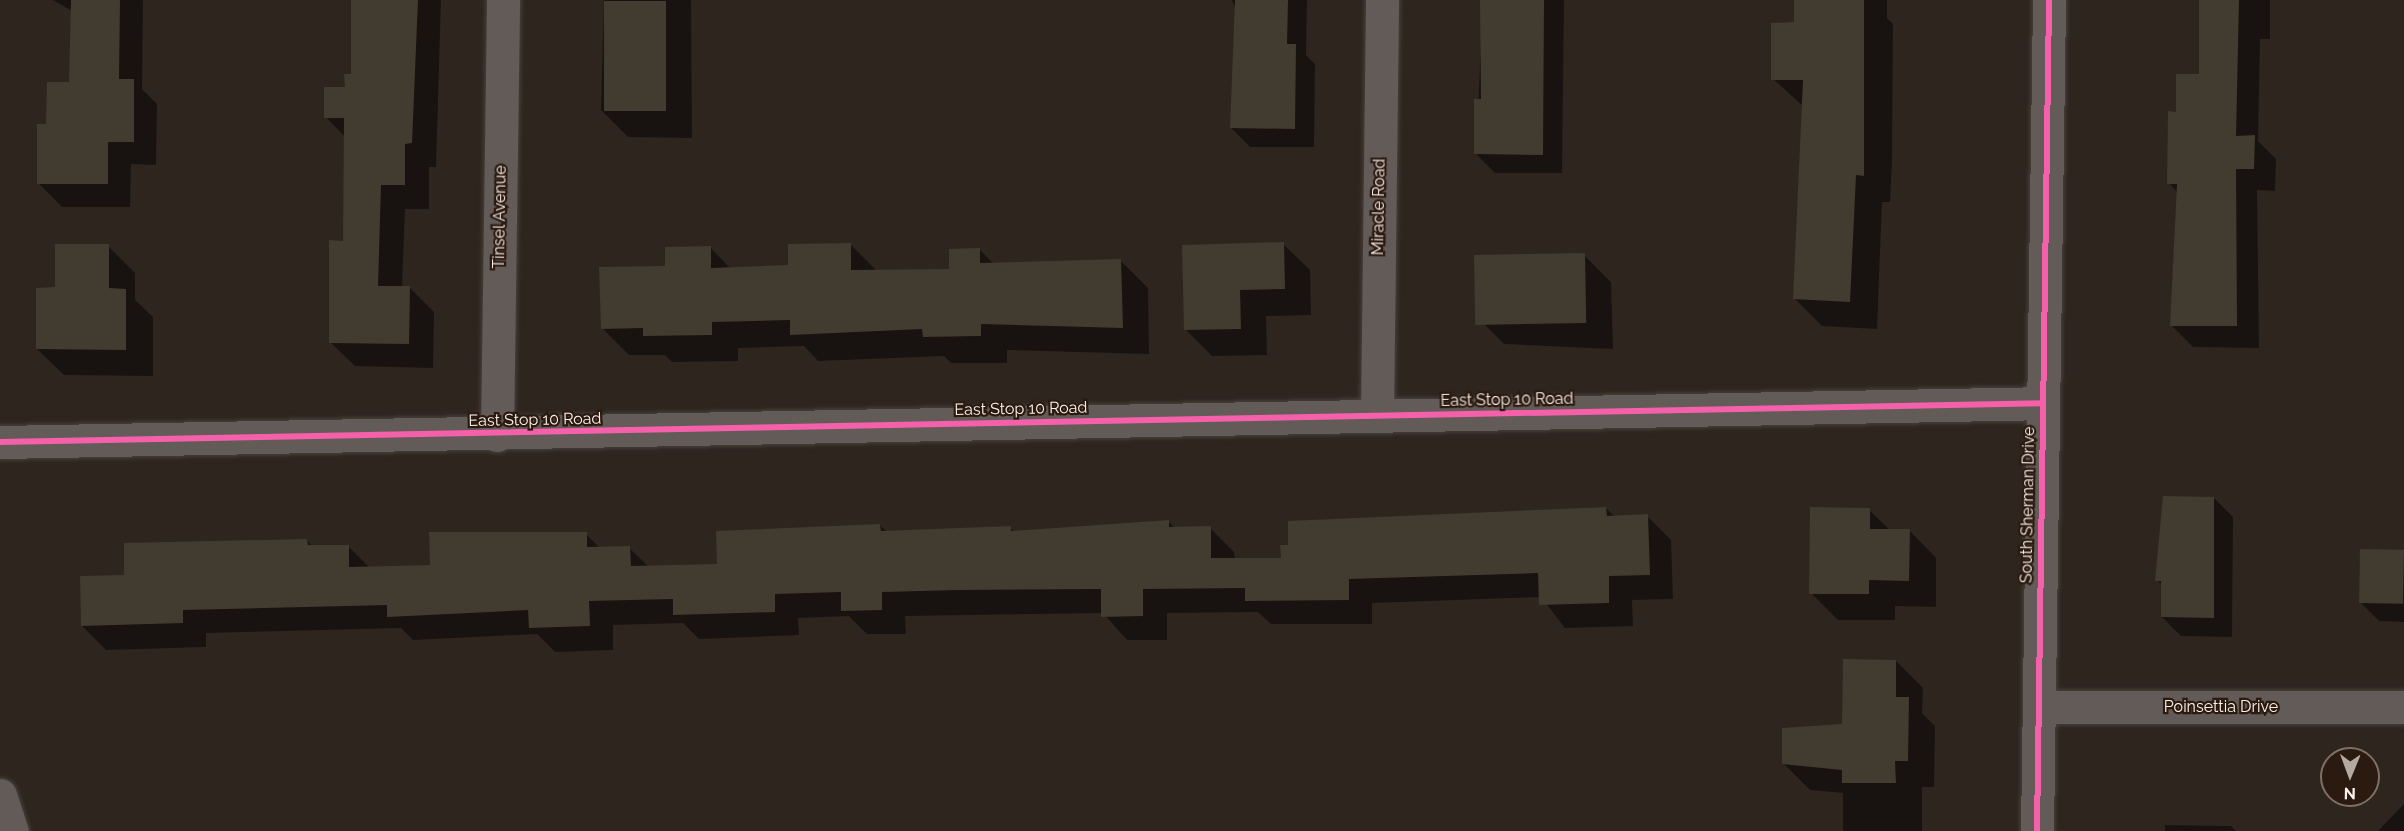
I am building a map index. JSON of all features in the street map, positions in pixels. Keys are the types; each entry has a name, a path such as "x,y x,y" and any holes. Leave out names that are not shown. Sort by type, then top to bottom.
{"street":[{"name":"Tinsel Avenue","path":"497,435 503,0"},
{"name":"Miracle Road","path":"1377,415 1382,0"},
{"name":"South Sherman Drive","path":"2037,831 2049,0"},
{"name":"East Stop 10 Road","path":"0,442 497,435 2043,403"},
{"name":"Poinsettia Drive","path":"2039,707 2404,707"},
{"path":"0,795 12,831"}],"building":[{"path":"71,0 120,0 119,79 134,79 134,142 108,142 108,184 37,184 37,124 46,124 47,82 69,82"},
{"path":"351,0 418,0 412,143 405,144 405,185 381,185 378,286 410,286 409,344 329,343 329,240 343,241 344,118 324,118 324,87 345,87 344,74 351,74"},
{"path":"1235,0 1288,0 1287,44 1296,44 1295,129 1230,128"},
{"path":"1480,0 1544,0 1543,155 1474,154 1474,99 1481,99"},
{"path":"1794,0 1864,0 1864,176 1856,175 1850,302 1793,299 1803,80 1771,80 1771,23 1794,22"},
{"path":"2199,0 2239,0 2236,136 2255,135 2254,169 2236,169 2237,326 2170,326 2177,184 2167,184 2168,111 2176,112 2176,74 2199,74"},
{"path":"604,1 666,1 666,111 604,111"},
{"path":"1284,242 1285,289 1240,290 1241,329 1184,330 1182,245"},
{"path":"851,243 851,270 949,269 949,249 980,248 980,263 1121,259 1123,328 981,324 981,336 923,337 922,329 790,335 790,320 712,322 712,335 643,336 643,328 601,329 599,267 665,266 665,247 711,246 711,268 788,265 788,244"},
{"path":"55,244 109,244 109,288 126,289 126,350 36,349 36,288 55,287"},
{"path":"1585,253 1586,323 1475,325 1474,255"},
{"path":"2163,496 2214,497 2214,618 2161,617 2161,581 2155,581"},
{"path":"1606,507 1607,516 1648,514 1650,575 1609,576 1609,603 1539,605 1538,573 1349,579 1349,600 1245,601 1245,588 1143,589 1143,616 1101,617 1101,589 959,590 882,592 882,610 841,611 841,592 775,594 775,612 673,615 673,599 589,601 590,626 529,628 528,610 387,617 387,605 183,610 183,623 81,626 80,576 124,575 124,543 307,539 308,545 349,545 349,567 430,565 429,532 587,532 587,547 630,546 631,566 717,564 716,531 880,524 881,531 1011,526 1011,531 1169,520 1169,527 1211,526 1211,558 1281,558 1280,545 1288,545 1288,521"},
{"path":"1810,507 1870,508 1870,529 1910,529 1909,581 1869,580 1869,594 1809,594"},
{"path":"2360,549 2404,550 2403,604 2359,603"},
{"path":"1843,659 1896,660 1896,697 1909,697 1908,761 1895,761 1896,783 1842,783 1842,770 1782,764 1782,728 1842,724"}],"cycle path":[{"path":"2037,831 2049,0"},
{"path":"0,442 2043,403"}]}
